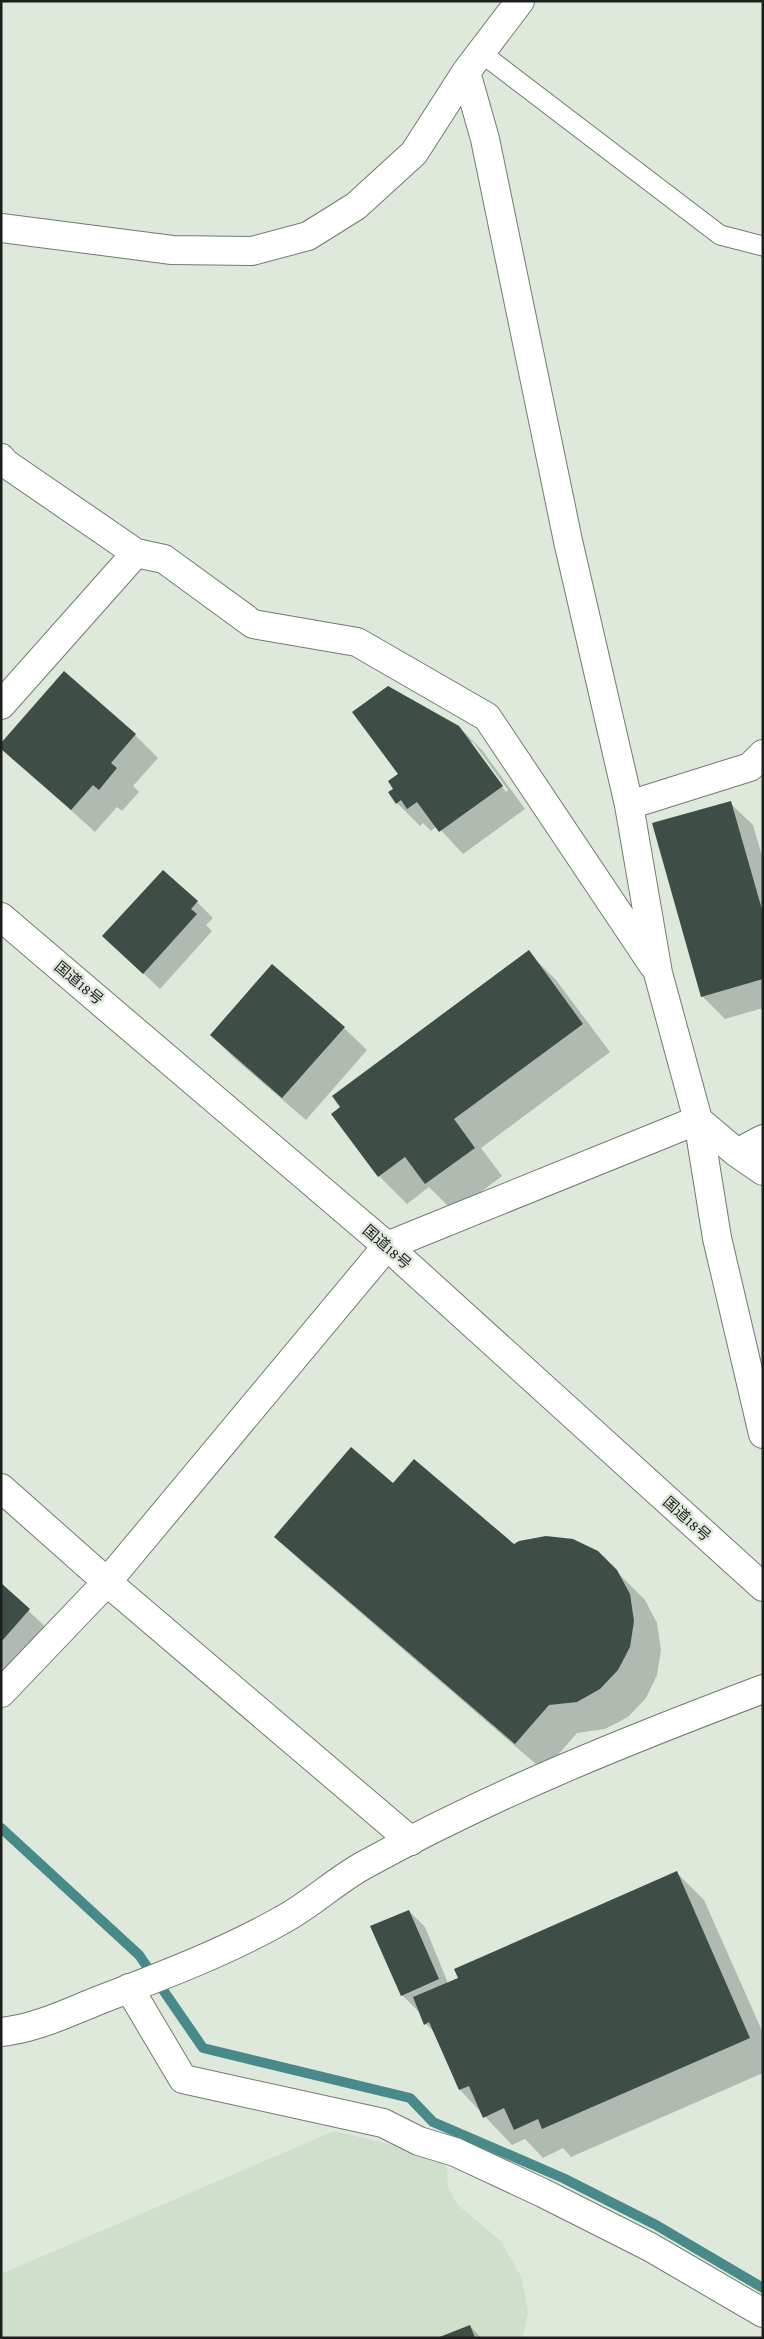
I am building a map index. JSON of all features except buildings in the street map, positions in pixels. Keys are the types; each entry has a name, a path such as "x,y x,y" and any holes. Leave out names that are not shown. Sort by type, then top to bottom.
{"main road":[{"path":"1,228 172,250 252,251 308,236 356,206 414,153 473,62 520,1"},
{"path":"473,62 485,139 568,541 629,805 658,973 698,1120 717,1238 763,1434"},
{"path":"1,458 5,463 136,553 164,559 254,624 357,642 487,716 658,973"},
{"path":"1,705 136,553"},
{"path":"629,805 750,767 763,754"},
{"name":"国道18号","path":"1,917 387,1246 763,1587"},
{"path":"1,1693 107,1582 387,1246 698,1120"},
{"path":"698,1120 737,1153 763,1171"},
{"path":"737,1153 763,1139"},
{"path":"1,1488 107,1582 411,1841"},
{"path":"1,2032 45,2021 242,1941 284,1919 331,1885 365,1864 519,1788 619,1744 763,1689"},
{"path":"134,1986 183,2079 383,2123 419,2141 455,2152 543,2193 650,2247 763,2313"}],"lane":[{"path":"473,62 720,236 763,246"}],"shaded area":[{"path":"334,2131 393,2145 444,2163 447,2169 448,2187 454,2199 460,2207 500,2240 522,2278 528,2313 523,2338 1,2338 1,2274"}],"waterway":[{"path":"1,1828 139,1955 203,2048 410,2098 433,2122 563,2178 656,2225 763,2288"}]}
